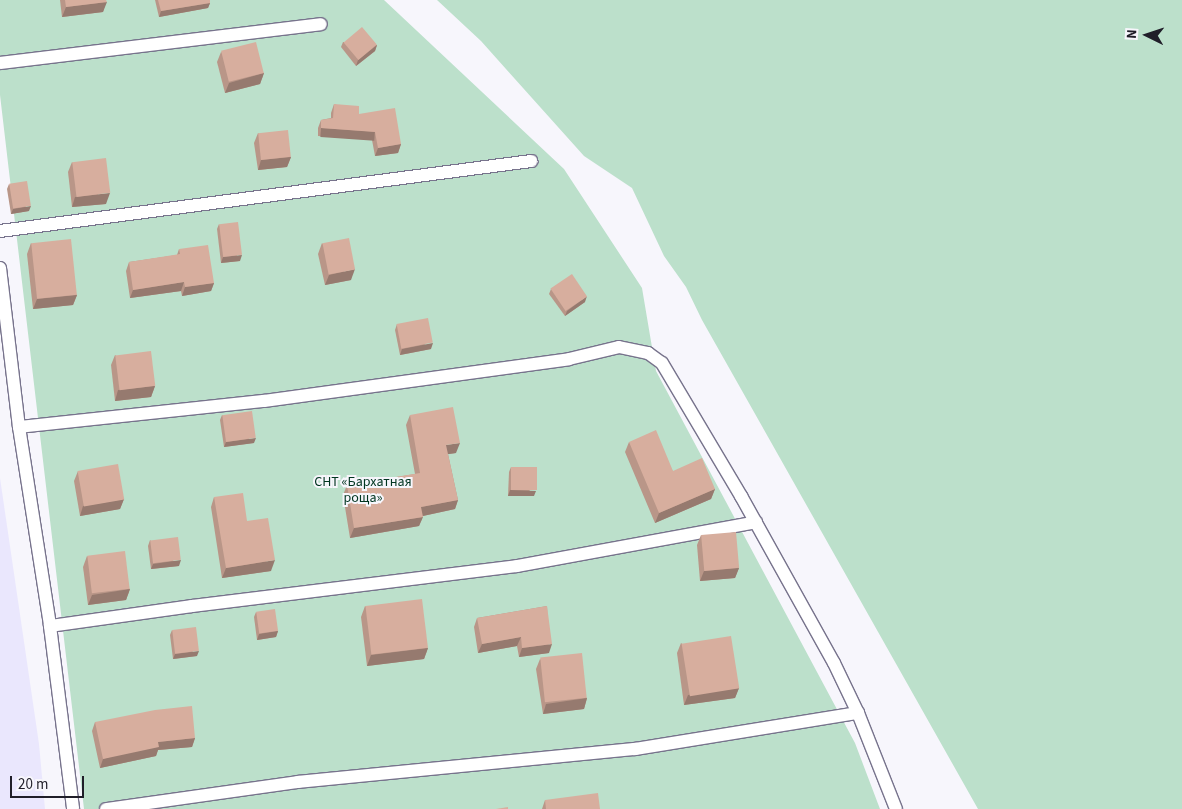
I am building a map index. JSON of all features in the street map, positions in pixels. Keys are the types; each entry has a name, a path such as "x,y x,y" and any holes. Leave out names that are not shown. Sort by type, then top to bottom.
{"lane":[{"path":"0,63 320,24"},
{"path":"0,231 532,161"},
{"path":"0,268 20,427 50,626 73,809"},
{"path":"20,427 284,398 569,359 619,347 648,353 662,364 756,522 834,663 858,713 896,809"},
{"path":"50,626 192,606 518,566 756,522"},
{"path":"106,809 298,782 635,749 858,713"}],"shaded area":[{"path":"0,478 39,744 45,809 0,809"}],"green space":[{"name":"СНТ «Бархатная роща»","path":"0,0 384,0 564,169 642,288 656,371 855,743 880,809 84,809 0,95"},
{"path":"437,0 1182,0 1182,809 978,809 702,320 686,287 664,256 632,188 584,156 481,41"}],"building":[{"path":"65,0 106,0 107,2 66,7"},
{"path":"158,0 210,0 210,3 161,11"},
{"path":"362,27 377,45 358,60 344,42"},
{"path":"256,42 264,73 229,82 221,51"},
{"path":"334,104 359,106 359,114 395,108 401,144 378,148 375,132 321,128 321,120 333,118"},
{"path":"288,130 291,157 261,160 258,133"},
{"path":"106,158 110,193 77,197 72,162"},
{"path":"27,181 31,206 13,209 9,184"},
{"path":"238,222 242,255 223,257 219,224"},
{"path":"349,238 355,269 329,275 322,243"},
{"path":"71,239 77,295 37,299 31,243"},
{"path":"208,245 214,283 185,287 184,282 133,290 129,262 180,254 179,249"},
{"path":"572,274 587,296 566,311 550,289"},
{"path":"428,318 433,343 401,349 397,324"},
{"path":"151,351 155,386 120,390 115,355"},
{"path":"453,407 460,443 446,445 458,500 421,507 423,517 354,528 347,485 420,473 410,415"},
{"path":"252,411 256,438 226,442 222,415"},
{"path":"656,430 673,471 702,458 715,489 659,513 629,442"},
{"path":"118,464 124,499 84,507 78,471"},
{"path":"511,467 537,467 537,490 511,490"},
{"path":"243,493 247,521 268,518 275,560 226,568 214,497"},
{"path":"736,532 739,568 704,571 701,535"},
{"path":"178,537 181,560 153,563 150,540"},
{"path":"125,551 130,589 92,593 87,556"},
{"path":"422,599 428,648 371,655 365,606"},
{"path":"547,606 552,644 522,648 521,637 482,644 477,618"},
{"path":"275,609 278,631 259,633 256,612"},
{"path":"196,627 199,651 175,654 172,630"},
{"path":"731,636 739,688 690,696 682,644"},
{"path":"582,653 587,698 545,702 540,657"},
{"path":"192,706 195,738 158,742 159,747 103,759 95,722 155,710"},
{"path":"598,793 600,809 546,809 545,800"}]}
